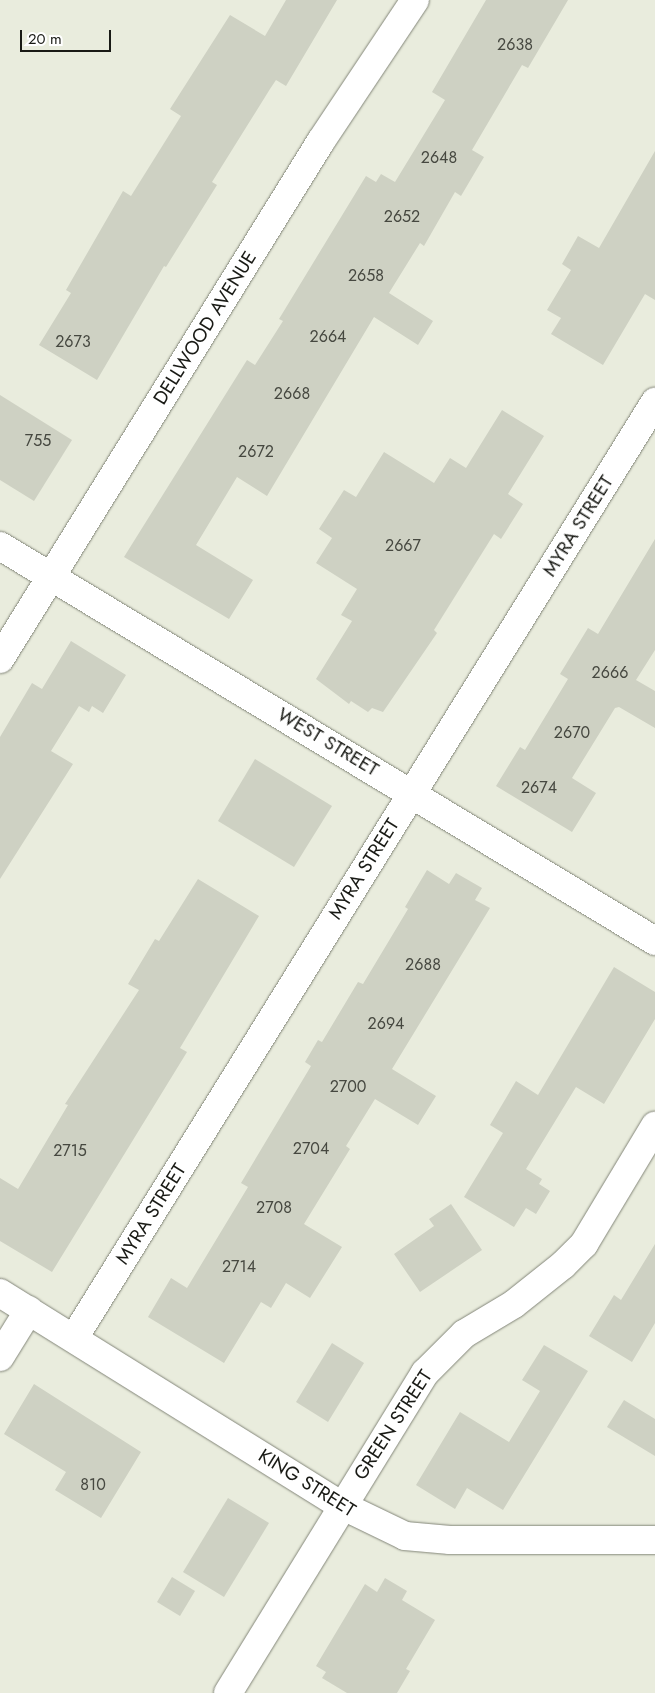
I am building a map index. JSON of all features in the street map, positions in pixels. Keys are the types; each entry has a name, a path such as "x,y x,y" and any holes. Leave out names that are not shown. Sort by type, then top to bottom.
{"street":[{"name":"DELLWOOD AVENUE","path":"0,659 321,141 415,0"},
{"name":"MYRA STREET","path":"74,1338 655,402"},
{"name":"WEST STREET","path":"0,546 412,792 655,941"},
{"name":"GREEN STREET","path":"228,1693 341,1505 425,1373 464,1334 539,1286 584,1244 655,1126"},
{"name":"KING STREET","path":"0,1293 341,1505 404,1536 450,1540 655,1540"},
{"path":"0,1357 29,1310"}],"building":[{"path":"286,0 337,0 286,86 276,80 270,89 212,182 217,185 166,267 164,266 97,380 39,345 71,293 66,290 123,191 131,196 181,116 170,109 230,15 265,36"},
{"path":"486,0 568,0 528,68 522,65 472,150 484,157 461,196 455,192 424,246 420,243 389,293 433,321 418,345 374,317 267,496 237,477 196,545 253,580 229,619 124,557 247,360 255,365 283,321 279,319 366,176 376,182 381,174 395,182 445,100 432,92"},
{"path":"655,151 655,300 645,294 603,365 551,334 561,318 547,310 571,270 562,264 578,236 599,248"},
{"path":"0,395 72,440 34,501 0,480"},
{"path":"502,410 544,436 508,494 523,504 501,539 494,534 434,630 437,633 383,712 372,708 368,712 351,701 349,704 316,679 352,621 341,615 357,589 316,563 332,538 319,529 344,490 356,497 384,452 434,483 450,458 466,468"},
{"path":"655,539 655,650 636,680 655,691 655,728 619,707 615,708 572,778 596,793 572,832 496,786 520,747 525,750 568,679 560,674 588,628 598,634"},
{"path":"71,641 126,675 103,713 92,706 89,712 79,706 51,751 73,764 0,879 0,737 32,683 42,689"},
{"path":"255,759 332,806 294,867 218,821"},
{"path":"427,870 449,884 456,873 482,888 475,900 490,908 392,1069 436,1096 418,1125 375,1099 346,1146 350,1149 304,1224 342,1247 310,1298 286,1283 271,1308 261,1302 224,1363 148,1317 171,1278 187,1288 248,1187 241,1183 311,1066 305,1062 318,1040 322,1042 358,982 363,984 408,909 405,907"},
{"path":"198,879 259,916 180,1048 187,1052 52,1272 0,1241 0,1178 18,1189 68,1105 65,1104 139,990 128,984 155,939 159,941"},
{"path":"614,967 655,992 655,1019 604,1104 576,1087 526,1169 542,1179 539,1184 550,1191 536,1214 526,1208 514,1227 464,1197 503,1133 490,1125 516,1081 538,1095"},
{"path":"451,1204 482,1250 420,1292 394,1254 434,1226 429,1219"},
{"path":"655,1244 655,1323 632,1362 589,1336 614,1295 621,1300"},
{"path":"332,1343 364,1363 328,1422 296,1402"},
{"path":"544,1345 588,1371 503,1510 467,1488 455,1509 416,1485 460,1412 509,1442 540,1391 522,1380"},
{"path":"34,1384 141,1452 101,1518 55,1490 66,1472 4,1434"},
{"path":"624,1400 655,1419 655,1456 607,1427"},
{"path":"228,1498 269,1523 224,1597 183,1572"},
{"path":"172,1577 195,1591 180,1616 157,1602"},
{"path":"385,1578 407,1591 402,1600 435,1620 406,1669 410,1671 397,1693 347,1693 322,1678 326,1672 316,1666 365,1584 377,1592"}]}
